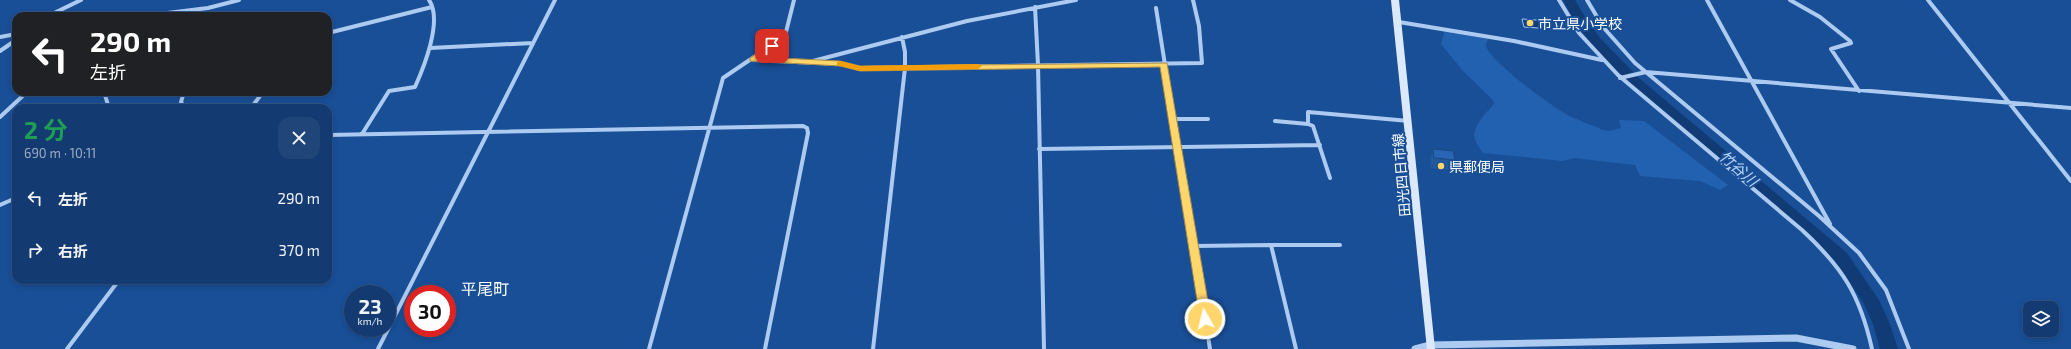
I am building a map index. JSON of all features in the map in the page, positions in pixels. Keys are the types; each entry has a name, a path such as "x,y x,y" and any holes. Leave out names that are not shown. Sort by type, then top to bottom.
{"main road":[{"name":"田光四日市線","path":"1395,0 1399,22 1431,347"}],"street":[{"path":"56,12 81,0"},
{"path":"179,12 208,8 239,0"},
{"path":"362,134 389,91 415,87 423,71 434,30 432,7 429,0"},
{"path":"378,349 555,0"},
{"path":"649,349 723,78 753,60 785,36 794,0"},
{"path":"809,62 967,21 1076,0"},
{"path":"753,60 840,64 860,68 1202,63 1199,26 1193,0"},
{"path":"1559,0 1567,18 1603,60 1622,78 1798,227 1827,255 1846,278 1857,297 1868,328 1872,349"},
{"path":"1587,0 1599,22 1616,43 1646,72 1831,226 1861,257 1881,282 1895,310 1909,349"},
{"path":"1706,0 1831,226"},
{"path":"1790,0 1820,17 1850,41 1851,43 1834,47 1831,50 1859,91"},
{"path":"1928,0 2071,181"},
{"path":"332,31 432,7"},
{"path":"1035,7 1038,65 1044,349"},
{"path":"1156,8 1210,349"},
{"path":"1399,22 1514,41 1603,60"},
{"path":"0,37 12,35"},
{"path":"873,349 905,68 905,52 902,37"},
{"path":"0,51 12,43"},
{"path":"430,48 533,43"},
{"path":"1622,78 1646,72 2071,108"},
{"path":"14,104 23,96"},
{"path":"0,117 12,106"},
{"path":"1308,124 1308,112 1409,121"},
{"path":"1173,119 1208,119"},
{"path":"1275,121 1308,124 1313,126 1330,178"},
{"path":"332,135 803,126 807,128 765,349"},
{"path":"1039,149 1320,145"},
{"path":"0,205 12,200"},
{"path":"1271,245 1296,349"},
{"path":"1194,246 1340,245"},
{"path":"67,349 116,284"},
{"path":"1415,349 1431,347 1796,338 1853,349"}],"shaded area":[{"path":"1522,19 1549,21 1552,29 1524,27"},
{"path":"1445,30 1488,39 1486,45 1489,52 1497,61 1521,82 1548,102 1575,119 1609,131 1621,128 1619,120 1644,121 1728,185 1720,190 1700,181 1640,176 1635,165 1574,158 1563,161 1483,153 1476,142 1474,134 1480,120 1494,104 1493,100 1463,71 1441,44"}],"building":[{"path":"1433,149 1453,151 1455,160 1434,158"}],"waterway":[{"name":"竹谷川","path":"1569,0 1580,20 1596,41 1635,81 1841,257 1871,300 1886,336 1889,349"}],"slow traffic":[{"path":"840,64 860,68 978,66"}],"place":[{"name":"市立県小学校","path":"1530,23"},
{"name":"県郵便局","path":"1441,166"}],"district":[{"name":"平尾町","path":"485,288"}],"route":[{"path":"772,46 753,60 840,64 860,68 1164,64 1205,319"}]}
